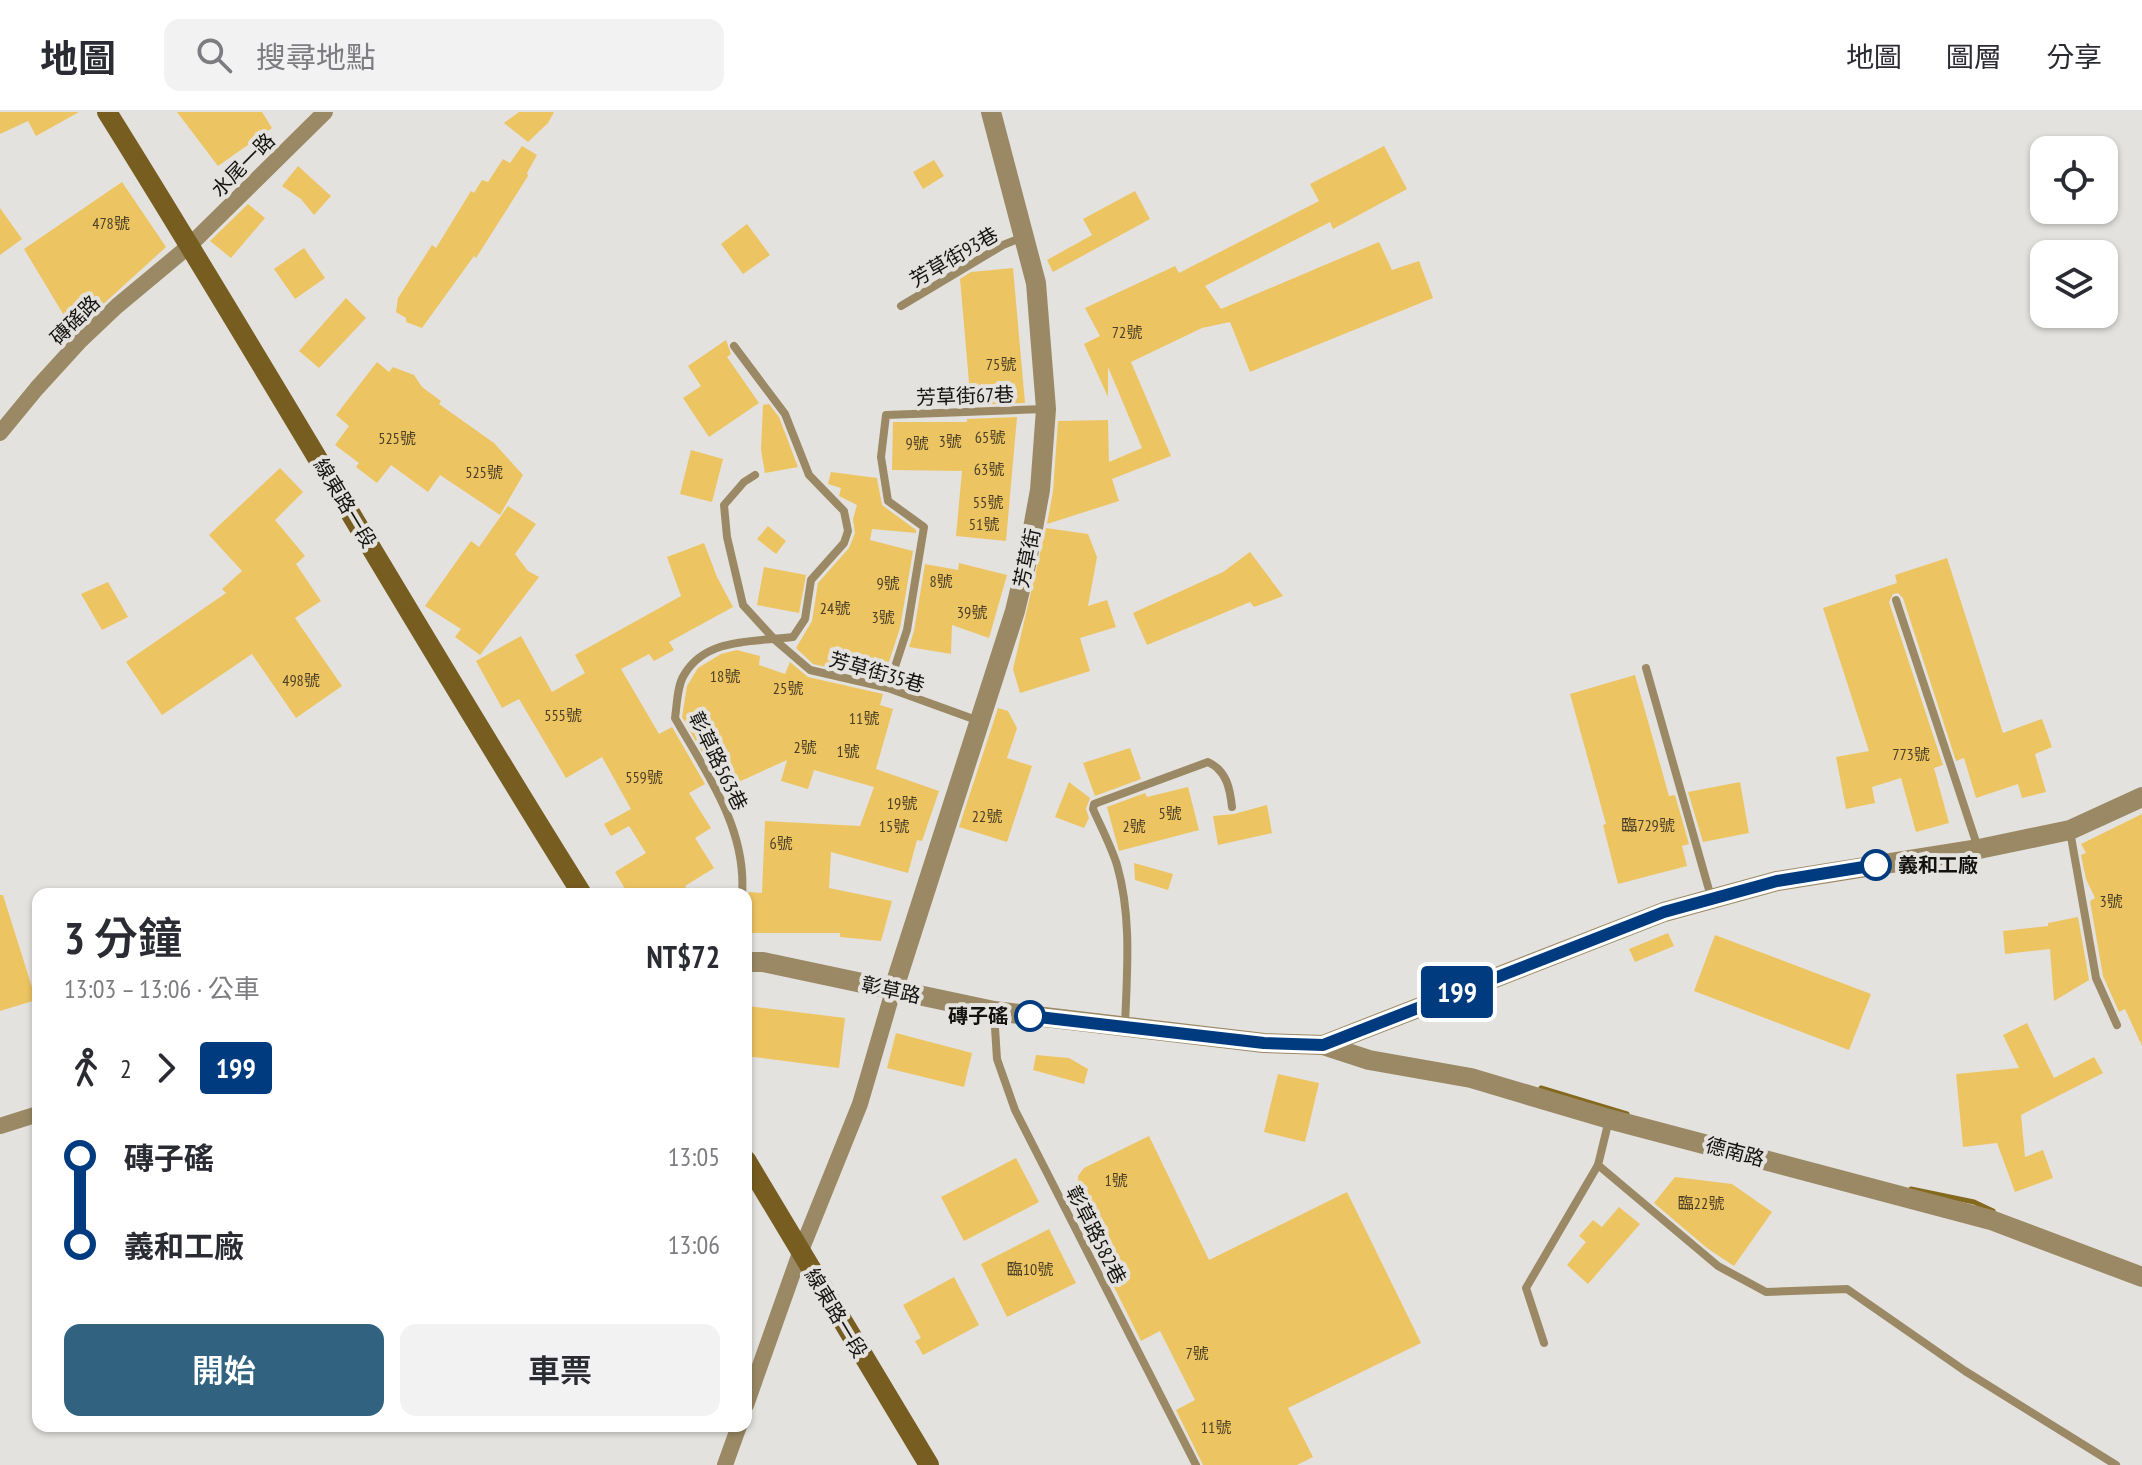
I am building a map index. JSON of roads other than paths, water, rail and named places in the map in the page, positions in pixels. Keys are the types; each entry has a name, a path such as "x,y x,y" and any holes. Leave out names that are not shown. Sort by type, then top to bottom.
{"main road":[{"name":"線東路一段","path":"114,115 189,246 578,888"},
{"name":"線東路一段","path":"752,1170 929,1465"}],"street":[{"name":"水尾一路","path":"189,246 325,112"},
{"name":"芳草街","path":"893,991 1015,611 1040,490 1046,409 1036,283 991,112"},
{"name":"磚磘路","path":"0,433 79,342 189,246"},
{"path":"1323,1045 1625,926 1711,898 1777,881 1979,849 2070,830 2142,797"},
{"name":"彰草路","path":"752,962 994,1011 1264,1043 1323,1045"},
{"path":"752,1388 800,1253 860,1104 893,991"},
{"name":"德南路","path":"1323,1045 1369,1060 1471,1078 1609,1119 1991,1220 2142,1277"},
{"path":"2,1120 32,1115"},
{"path":"725,1465 737,1432"}],"lane":[{"name":"芳草街93巷","path":"901,306 1003,245 1023,237"},
{"path":"734,346 785,414 809,475 844,511 848,531 844,543 811,580 805,619 793,637 775,640"},
{"name":"芳草街67巷","path":"888,688 907,630 924,527 888,501 881,457 886,415 1046,409"},
{"name":"芳草街35巷","path":"755,475 744,482 724,505 727,537 743,605 775,640 810,670 888,688 979,721"},
{"path":"1896,600 1979,849"},
{"name":"彰草路563巷","path":"742,888 738,836 715,787 675,718 683,676 702,653 726,644 775,640"},
{"path":"1646,668 1711,898"},
{"path":"1125,1028 1128,953 1124,898 1117,863 1093,809 1094,804 1208,762 1223,774 1232,807"},
{"path":"2070,830 2096,978 2117,1025"},
{"name":"彰草路582巷","path":"994,1011 997,1059 1015,1110 1196,1465"},
{"path":"1544,1343 1526,1288 1598,1165 1609,1119"},
{"path":"1598,1165 1718,1266 1766,1292 1847,1289 1965,1371 2116,1465"}],"waterway":[{"path":"1541,1088 1627,1114"},
{"path":"1911,1189 1974,1202 1993,1211"}],"place":[{"name":"義和工廠","path":"1876,865"},
{"name":"磚子磘","path":"1030,1016"}]}
